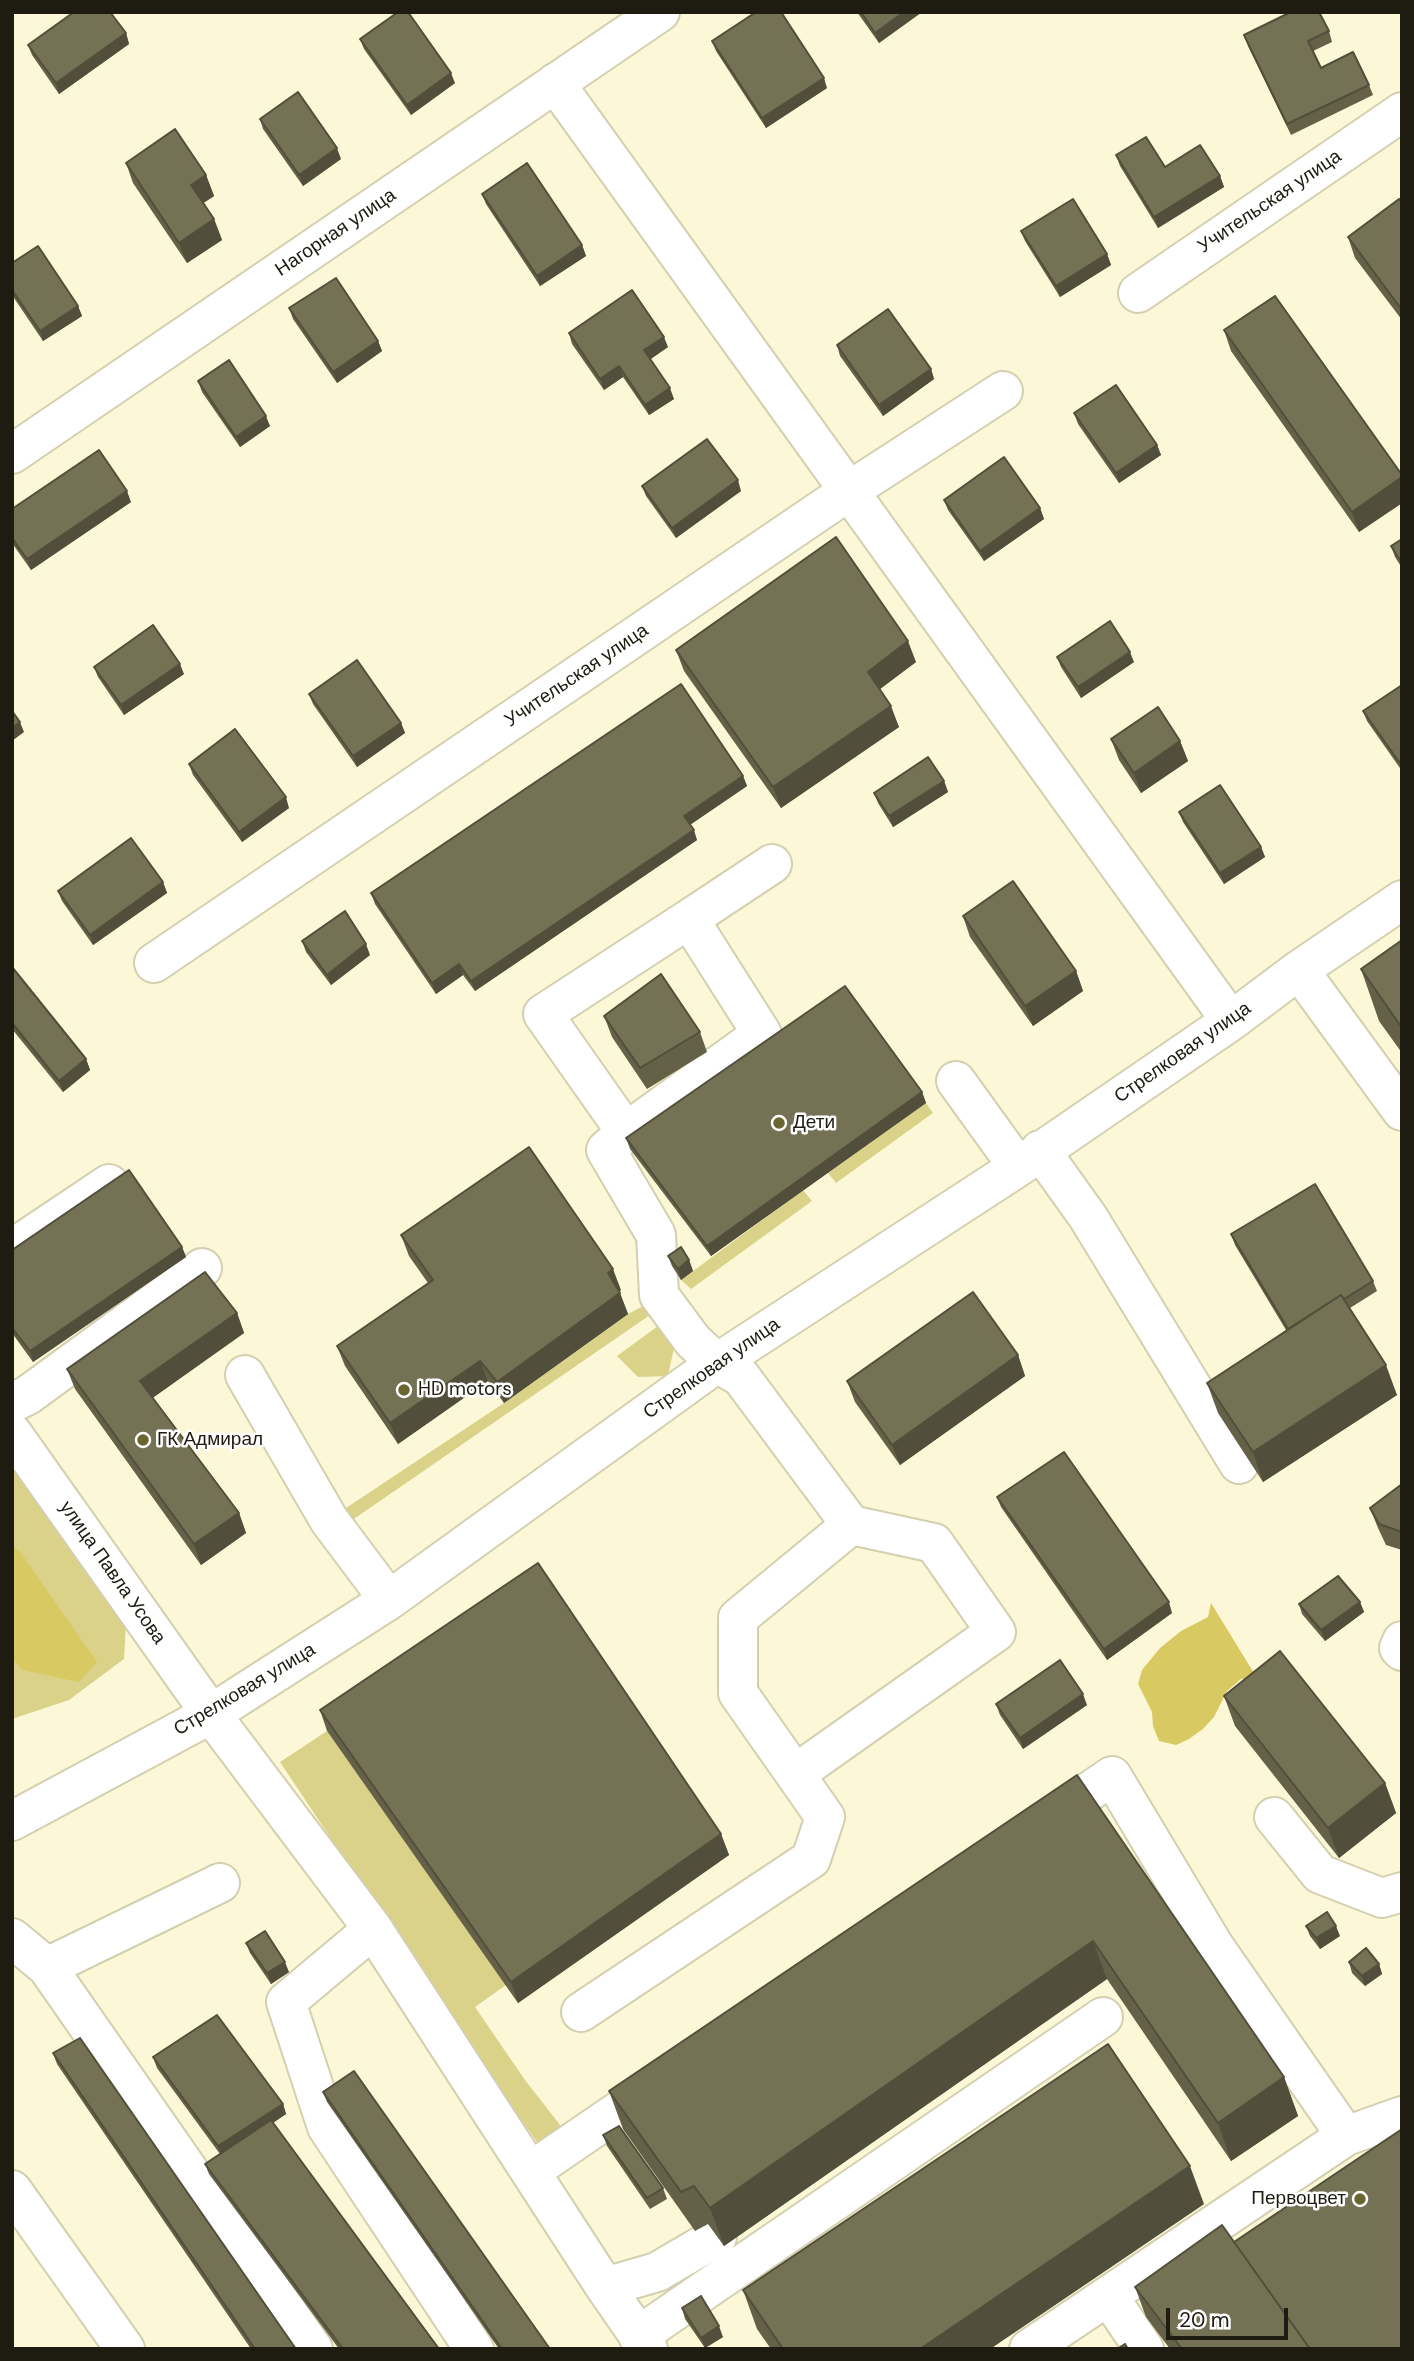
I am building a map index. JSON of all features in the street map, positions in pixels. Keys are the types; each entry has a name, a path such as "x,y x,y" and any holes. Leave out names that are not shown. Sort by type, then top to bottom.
{"street":[{"name":"Нагорная улица","path":"12,454 660,12"},
{"path":"555,83 1231,1021"},
{"name":"Учительская улица","path":"1138,293 1402,112"},
{"name":"Учительская улица","path":"154,963 849,491 1003,391"},
{"path":"626,1132 543,1014 772,864"},
{"name":"Стрелковая улица","path":"12,1821 211,1713 388,1600 717,1363 1029,1159 1402,900"},
{"path":"689,919 762,1034 626,1132 606,1150 656,1235 659,1296 694,1341 717,1363 741,1377 851,1525 934,1543 996,1632 795,1774"},
{"path":"1300,970 1402,1111"},
{"path":"956,1080 1087,1217 1239,1464"},
{"path":"12,1249 123,1175"},
{"path":"12,1403 28,1395 202,1268"},
{"path":"245,1376 329,1520 388,1600"},
{"name":"улица Павла Усова","path":"12,1433 211,1713 373,1929 643,2342"},
{"path":"581,2012 811,1859 825,1816 738,1693 738,1618 851,1525"},
{"path":"1402,1641 1399,1648 1402,1651"},
{"path":"1021,1838 1112,1776 1214,1946 1346,2136"},
{"path":"1274,1817 1320,1874 1382,1898 1402,1892"},
{"path":"47,1967 220,1883"},
{"path":"373,1929 286,2002 327,2127 474,2349"},
{"path":"12,1938 47,1967 313,2349"},
{"path":"643,2342 729,2273 1103,2017"},
{"path":"531,2171 688,2064"},
{"path":"1029,2349 1346,2136 1402,2116"},
{"path":"12,2190 125,2349"},
{"path":"605,2287 657,2272 717,2237"},
{"path":"657,2272 729,2273"},
{"path":"1109,2297 1144,2349"}],"shaded area":[{"path":"926,1103 933,1113 836,1183 828,1173"},
{"path":"803,1190 812,1201 691,1289 681,1280"},
{"path":"643,1306 650,1315 348,1523 340,1512 504,1403"},
{"path":"658,1326 674,1348 668,1376 638,1377 617,1356"},
{"path":"12,1462 126,1623 124,1659 69,1700 12,1719"},
{"path":"12,1546 21,1553 97,1662 79,1682 22,1670 12,1658"},
{"path":"1211,1603 1257,1678 1241,1679 1227,1691 1214,1717 1189,1739 1176,1745 1159,1741 1153,1726 1152,1712 1138,1684 1142,1670 1160,1648 1181,1631 1208,1617"},
{"path":"327,1731 506,1985 475,2007 525,2080 564,2130 539,2145 450,2018 280,1762"}],"building":[{"path":"74,12 110,12 126,33 56,83 28,45"},
{"path":"398,12 408,12 451,73 407,105 360,39"},
{"path":"756,12 781,12 824,78 762,118 712,41"},
{"path":"861,12 904,12 875,33"},
{"path":"1291,12 1319,12 1329,31 1308,41 1321,68 1353,52 1369,85 1287,124 1244,35"},
{"path":"298,92 337,148 299,175 260,119"},
{"path":"175,129 206,175 191,185 214,219 179,243 126,163"},
{"path":"1146,137 1165,167 1200,145 1220,176 1154,217 1116,155"},
{"path":"527,163 582,245 537,276 482,194"},
{"path":"1073,199 1107,254 1056,286 1021,231"},
{"path":"1399,199 1402,202 1402,310 1348,237"},
{"path":"38,246 78,306 40,331 12,290 12,263"},
{"path":"336,278 378,341 333,372 289,308"},
{"path":"632,290 664,337 644,350 670,388 645,405 619,366 600,379 569,333"},
{"path":"1275,296 1402,475 1352,512 1224,330"},
{"path":"888,309 931,369 879,405 837,345"},
{"path":"229,360 266,416 236,437 198,381"},
{"path":"1116,385 1157,445 1116,473 1074,413"},
{"path":"707,439 738,480 672,528 642,486"},
{"path":"99,450 127,491 27,559 12,538 12,509"},
{"path":"1004,457 1040,508 980,551 944,500"},
{"path":"836,537 908,641 868,672 891,706 773,787 676,650"},
{"path":"1402,539 1402,563 1391,546"},
{"path":"1110,621 1130,652 1078,687 1057,657"},
{"path":"153,625 180,664 121,705 94,667"},
{"path":"357,660 401,723 353,756 309,694"},
{"path":"681,684 743,776 684,816 694,830 471,981 459,964 432,983 371,893"},
{"path":"1402,685 1402,760 1399,762 1363,711"},
{"path":"1158,707 1180,741 1134,773 1111,739"},
{"path":"12,711 20,722 12,728"},
{"path":"235,729 286,797 239,832 189,764"},
{"path":"928,757 944,781 889,816 874,793"},
{"path":"1220,785 1261,847 1220,873 1179,812"},
{"path":"131,838 163,882 90,935 58,891"},
{"path":"1013,881 1076,971 1025,1006 963,916"},
{"path":"345,911 366,944 327,975 302,941"},
{"path":"1402,940 1402,1028 1361,969"},
{"path":"12,967 86,1059 59,1081 12,1023"},
{"path":"661,974 700,1032 640,1068 604,1016"},
{"path":"845,986 922,1092 707,1246 626,1138"},
{"path":"529,1147 613,1269 608,1273 620,1293 497,1382 480,1361 390,1423 337,1346 433,1280 401,1235"},
{"path":"129,1170 182,1247 30,1351 12,1328 12,1250"},
{"path":"1315,1184 1373,1281 1344,1299 1341,1295 1288,1329 1231,1234"},
{"path":"681,1247 689,1260 678,1269 668,1256"},
{"name":"ГК Адмирал","path":"205,1272 237,1313 140,1381 239,1513 194,1544 67,1369"},
{"path":"973,1292 1018,1355 892,1445 847,1381"},
{"path":"1341,1295 1386,1365 1253,1452 1207,1383"},
{"path":"1064,1452 1169,1602 1104,1649 997,1497"},
{"path":"1402,1484 1402,1532 1379,1524 1370,1508"},
{"path":"538,1563 721,1834 511,1982 320,1710"},
{"path":"1338,1576 1360,1602 1321,1630 1299,1604"},
{"path":"1280,1651 1385,1783 1328,1828 1224,1696"},
{"path":"1060,1660 1083,1694 1020,1738 996,1704"},
{"path":"1077,1775 1284,2077 1218,2123 1093,1941 710,2208 694,2186 681,2192 609,2091"},
{"path":"1327,1912 1336,1926 1316,1938 1306,1926"},
{"path":"265,1931 285,1962 267,1973 246,1943"},
{"path":"1366,1948 1379,1964 1362,1976 1349,1962"},
{"path":"217,2015 283,2104 218,2146 153,2057"},
{"path":"80,2038 296,2349 255,2349 53,2053"},
{"path":"1108,2044 1190,2166 920,2349 783,2349 743,2290"},
{"path":"354,2071 550,2349 502,2349 323,2092"},
{"path":"271,2120 439,2349 343,2349 205,2164"},
{"path":"619,2126 663,2188 647,2198 603,2135"},
{"name":"Первоцвет","path":"1402,2129 1402,2349 1310,2349 1234,2242"},
{"path":"1222,2225 1310,2349 1182,2349 1135,2287"},
{"path":"701,2296 719,2326 701,2338 682,2308"}],"place":[{"name":"Дети","path":"779,1123"},
{"name":"HD motors","path":"404,1390"},
{"name":"ГК Адмирал","path":"143,1440"},
{"name":"Первоцвет","path":"1360,2199"}]}
